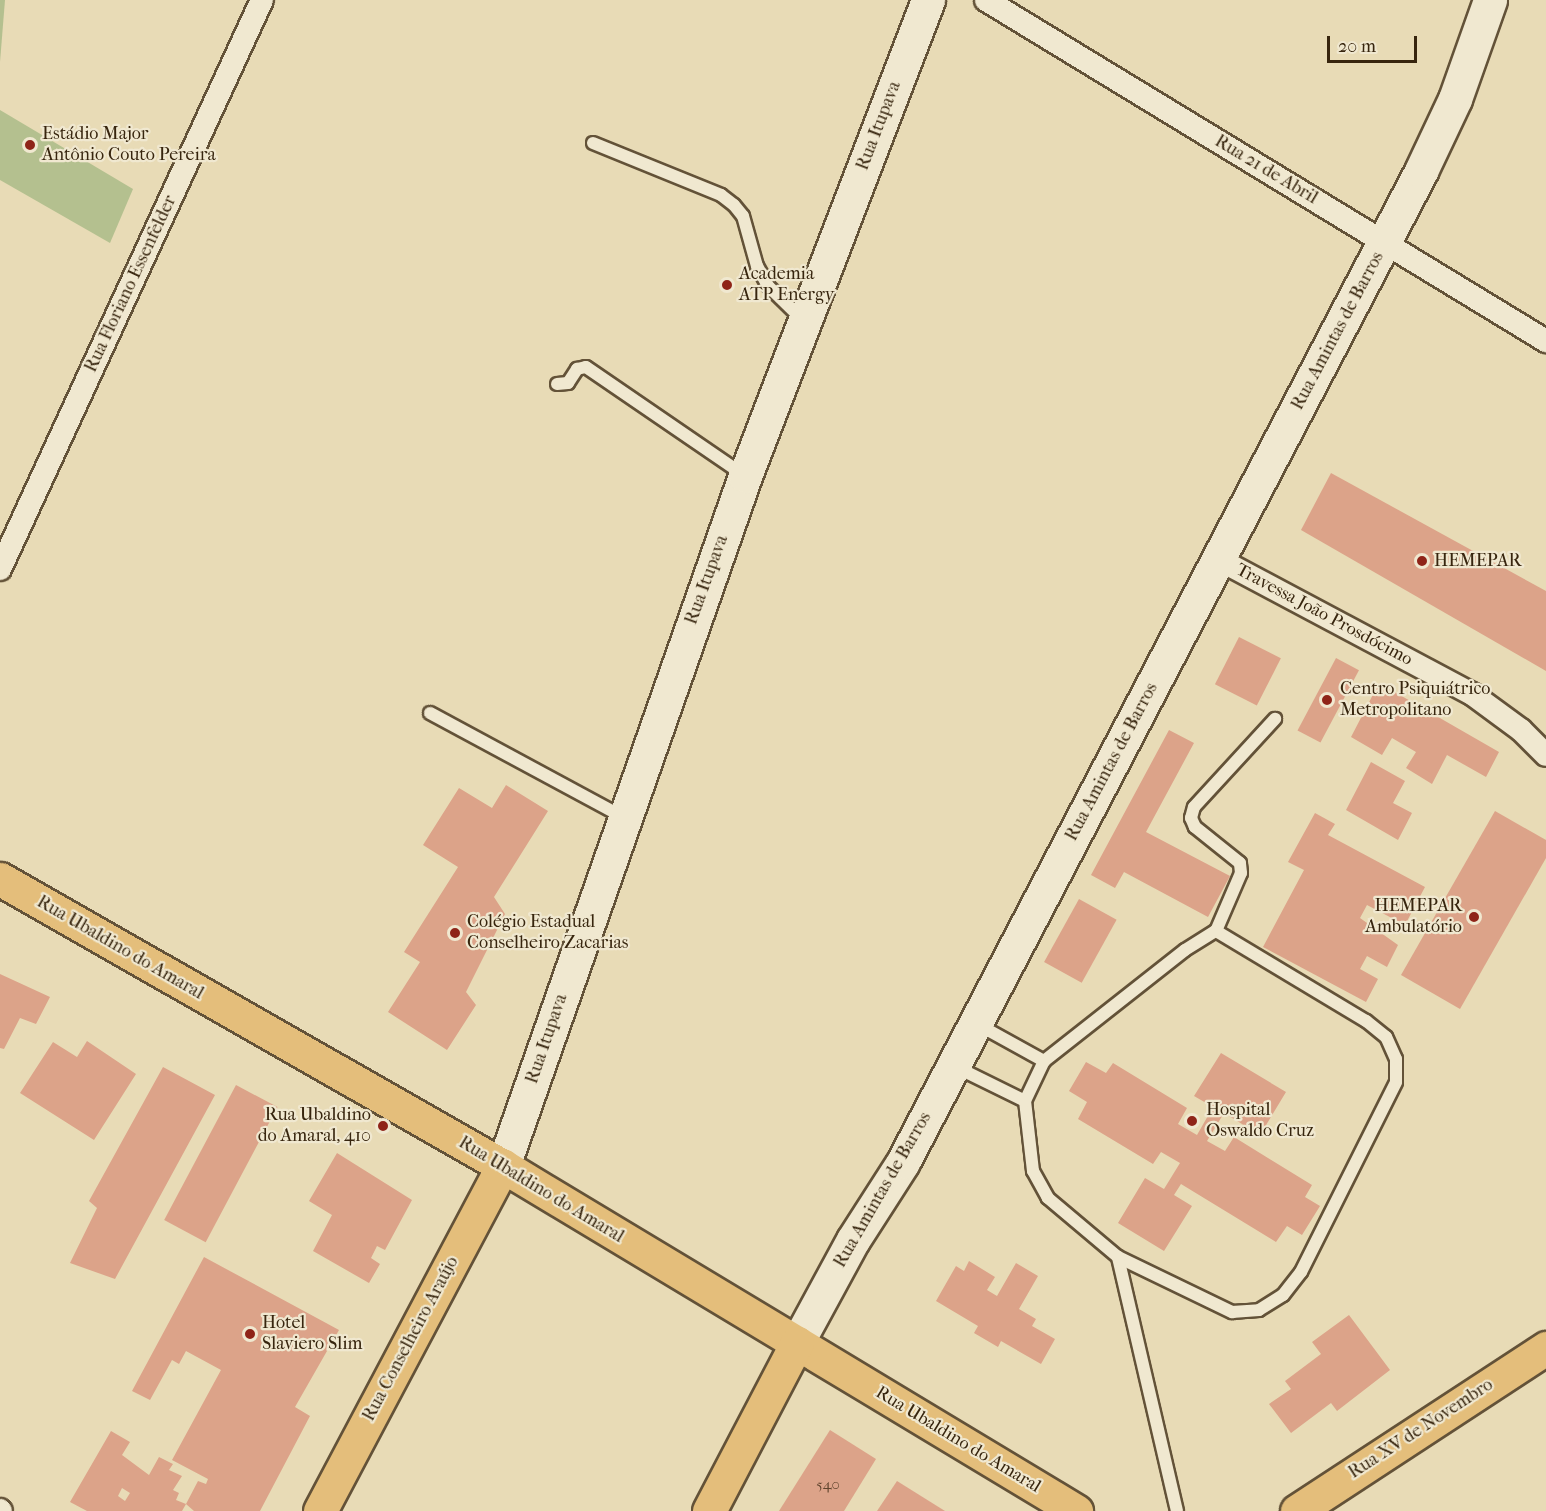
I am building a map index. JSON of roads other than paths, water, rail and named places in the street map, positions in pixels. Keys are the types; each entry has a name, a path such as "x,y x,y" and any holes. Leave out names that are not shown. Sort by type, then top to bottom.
{"main road":[{"name":"Rua Itupava","path":"503,1166 623,817 745,476 928,0"},
{"name":"Rua Amintas de Barros","path":"709,1511 854,1240 903,1162 1443,128 1490,0"},
{"name":"Rua Ubaldino do Amaral","path":"0,879 503,1166 1076,1511"},
{"name":"Rua Conselheiro Araújo","path":"320,1511 503,1166"},
{"name":"Rua XV de Novembro","path":"1297,1511 1546,1348"}],"street":[{"name":"Rua Floriano Essenfelder","path":"0,569 262,0"},
{"name":"Rua 21 de Abril","path":"986,0 1546,341"},
{"name":"Travessa João Prosdócimo","path":"1218,559 1472,694 1521,730 1546,755"}],"lane":[{"path":"593,142 721,195 734,205 743,216 757,266 768,286 804,320"},
{"path":"557,384 568,382 578,369 586,367 745,476"},
{"path":"430,713 623,817"},
{"path":"1216,931 1379,1032 1396,1059 1396,1082 1301,1272 1284,1295 1259,1310 1232,1312 1118,1257 1048,1198 1034,1171 1025,1101 1044,1061 1185,950 1216,931 1241,873 1240,863 1195,827 1191,818 1194,807 1275,719"},
{"path":"975,1023 1044,1061"},
{"path":"953,1065 1025,1101"},
{"path":"1118,1257 1177,1511"}],"place":[{"name":"Estádio Major Antônio Couto Pereira","path":"30,145"},
{"name":"Academia ATP Energy","path":"727,285"},
{"name":"HEMEPAR","path":"1422,561"},
{"name":"Centro Psiquiátrico Metropolitano","path":"1327,700"},
{"name":"HEMEPAR Ambulatório","path":"1474,917"},
{"name":"Colégio Estadual Conselheiro Zacarias","path":"455,933"},
{"name":"Hospital Oswaldo Cruz","path":"1192,1121"},
{"name":"Rua Ubaldino do Amaral, 410","path":"383,1126"},
{"name":"Hotel Slaviero Slim","path":"250,1334"}]}
